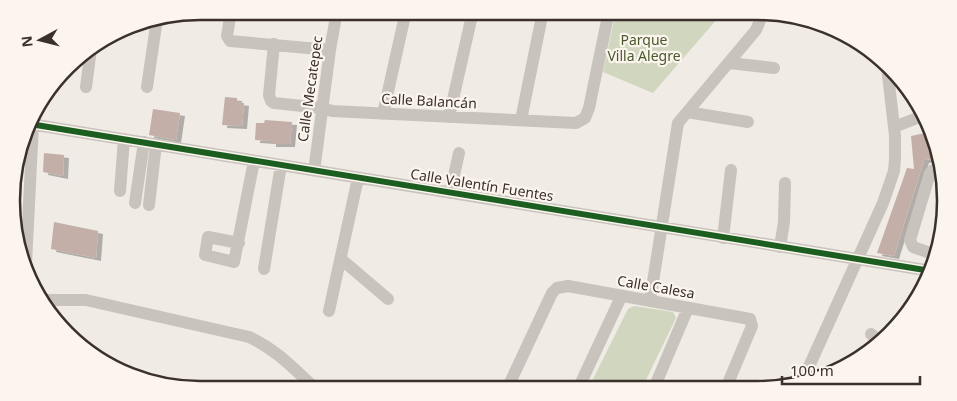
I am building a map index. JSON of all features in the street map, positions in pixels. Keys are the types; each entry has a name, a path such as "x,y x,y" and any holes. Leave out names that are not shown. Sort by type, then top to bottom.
{"street":[{"path":"229,20 227,34 228,40 232,42 330,50"},
{"name":"Calle Mecatepec","path":"313,170 335,20"},
{"path":"383,114 404,20"},
{"path":"449,117 471,20"},
{"path":"521,120 541,20"},
{"name":"Calle Balancán","path":"274,44 270,88 272,102 276,104 322,108 332,111 576,123 585,118 589,108 607,20"},
{"path":"650,301 678,122 756,30 760,20"},
{"path":"147,87 156,25"},
{"path":"86,87 90,58"},
{"path":"729,63 774,68"},
{"path":"811,372 883,202 894,171 896,159 888,77"},
{"path":"687,112 748,122"},
{"path":"894,127 917,118"},
{"name":"Calle Valentín Fuentes","path":"37,125 923,270"},
{"path":"120,191 124,139"},
{"path":"27,249 30,141"},
{"path":"135,203 150,143"},
{"path":"149,205 150,143"},
{"path":"450,193 459,153"},
{"path":"239,243 254,160"},
{"path":"264,269 281,165"},
{"path":"723,238 731,170"},
{"path":"929,253 913,247 910,240 930,174 934,170"},
{"path":"329,310 358,178"},
{"path":"780,247 784,222 785,183"},
{"path":"341,259 388,299"},
{"name":"Calle Calesa","path":"512,381 552,293 557,288 568,286 750,319 752,326 729,381"},
{"path":"582,381 621,297"},
{"path":"49,300 86,300 249,338 274,351 307,381"},
{"path":"657,381 688,308"},
{"path":"871,334 874,337"}],"green space":[{"name":"Parque Villa Alegre","path":"614,20 716,20 653,93 603,72"},
{"path":"634,306 673,312 676,318 645,381 592,381 628,309"}],"building":[{"path":"225,97 237,98 237,102 244,103 242,126 222,125"},
{"path":"153,109 180,113 176,140 149,135"},
{"path":"265,120 292,122 290,144 271,144 271,141 255,140 256,123 264,123"},
{"path":"924,133 932,159 924,160 894,256 877,253 907,168 914,169 911,136"},
{"path":"44,153 64,155 63,176 43,172"},
{"path":"54,222 98,231 96,258 51,249"}],"cycle path":[{"path":"37,125 923,270"}]}
